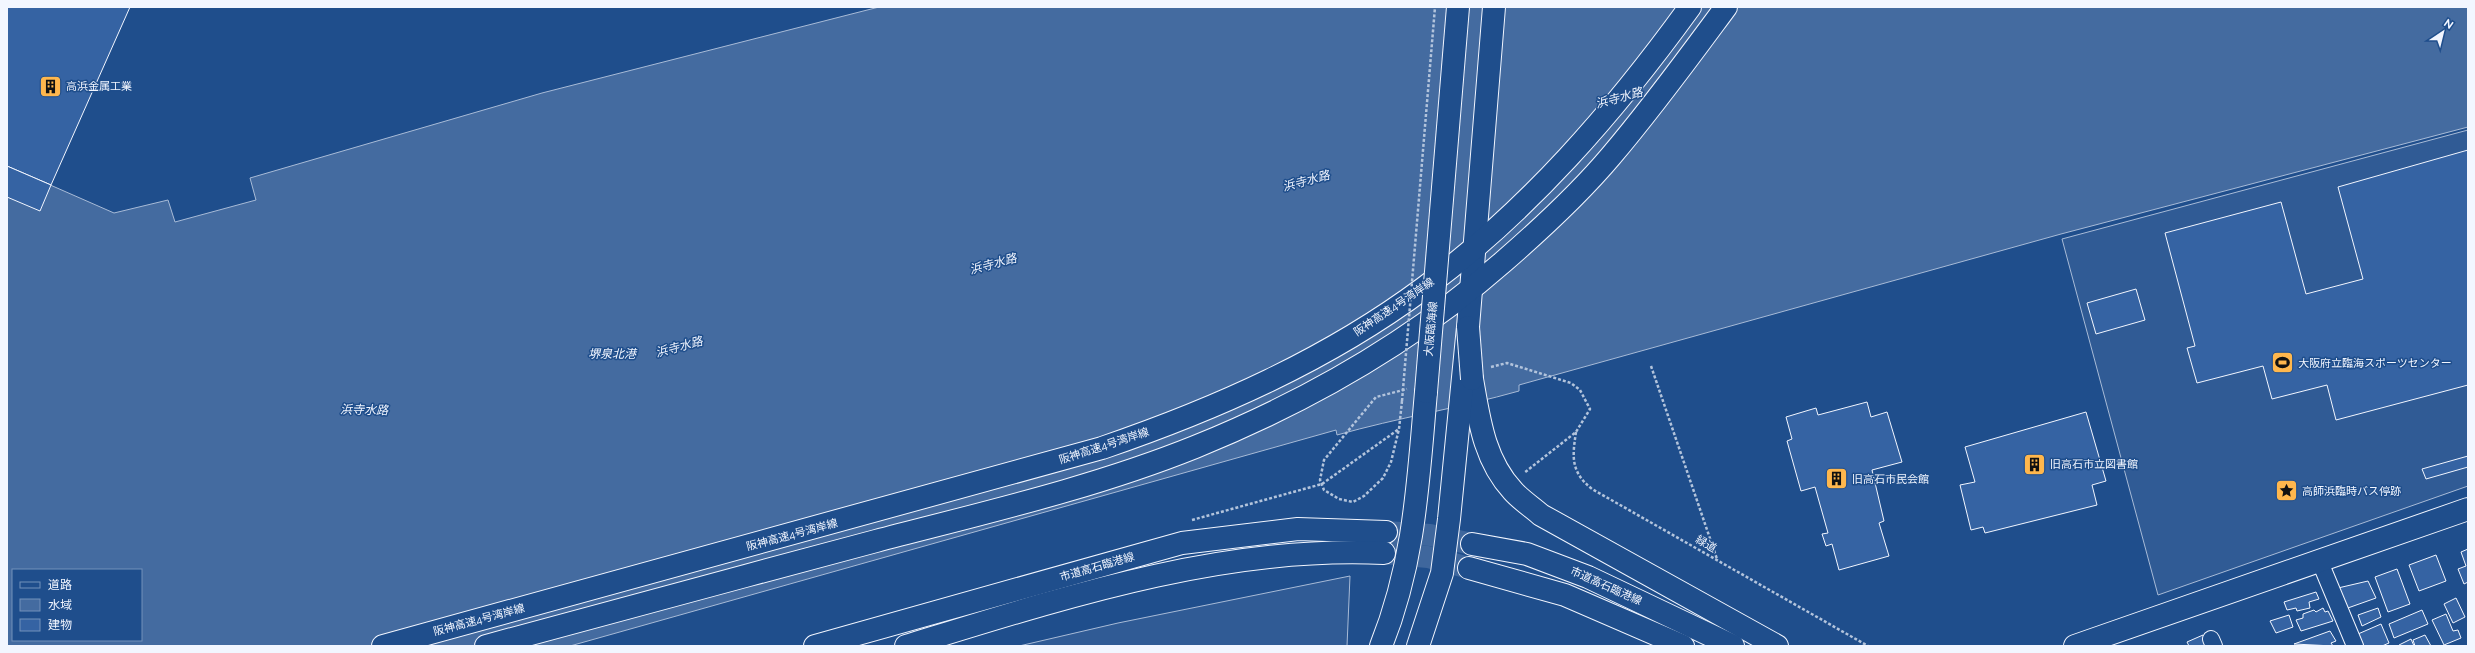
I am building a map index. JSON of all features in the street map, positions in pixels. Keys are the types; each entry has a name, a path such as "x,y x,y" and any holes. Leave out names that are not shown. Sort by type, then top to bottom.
{"main road":[{"name":"大阪臨海線","path":"1381,646 1390,624 1411,547 1426,392 1458,7"},
{"path":"1418,646 1442,573 1467,382 1468,327 1494,7"},
{"name":"阪神高速4号湾岸線","path":"384,646 1102,448 1171,424 1249,391 1314,358 1371,324 1424,288 1482,241 1535,193 1580,146 1630,87 1690,7"},
{"path":"486,646 1000,508 1111,476 1193,448 1274,412 1332,381 1391,346 1443,310 1501,264 1557,213 1609,159 1654,104 1726,7"},
{"path":"1467,382 1481,431 1496,468 1513,491 1541,515 1777,646"},
{"path":"2075,646 2320,562 2468,509"},
{"name":"市道高石臨港線","path":"815,646 1182,543 1298,529 1386,532"},
{"name":"市道高石臨港線","path":"1472,544 1528,554 1588,577 1733,646"},
{"name":"市道高石臨港線","path":"906,646 1031,608 1181,571 1281,555 1356,552 1384,553"},
{"path":"1468,568 1564,595 1683,646"}],"street":[{"path":"2320,562 2355,646"}],"path":[{"path":"1320,480 1324,490 1339,499 1353,502 1374,488 1383,478 1392,462 1399,429 1435,7"},
{"path":"1651,366 1717,560"},
{"path":"1522,475 1576,432 1590,409 1580,390 1571,383"},
{"path":"1322,484 1399,429"},
{"name":"緑道","path":"1576,432 1573,453 1574,465 1580,479 1592,489 1868,646"}],"shaded area":[{"name":"大阪府立臨海スポーツセンター","path":"2468,130 2468,486 2158,595 2062,239"},
{"path":"1350,576 1347,646 1019,646 1118,623"}],"water":[{"name":"堺泉北港","path":"879,7 2468,7 2468,127 2061,234 1519,385 1519,391 1337,435 1336,430 570,646 7,646 7,166 114,213 168,200 175,222 256,200 250,178 542,93"}],"building":[{"name":"高浜金属工業","path":"7,7 130,7 51,185 7,166"},
{"path":"2468,150 2468,385 2336,420 2327,385 2272,399 2263,366 2197,383 2187,348 2195,346 2165,233 2281,202 2306,294 2363,279 2338,187"},
{"path":"7,166 51,185 40,211 7,197"},
{"path":"2136,289 2145,320 2096,334 2087,303"},
{"name":"旧高石市民会館","path":"1867,402 1871,417 1887,412 1902,462 1872,470 1884,521 1879,523 1889,556 1839,570 1832,544 1826,546 1822,534 1828,533 1815,487 1801,491 1787,441 1792,439 1786,417 1816,408 1818,415"},
{"name":"旧高石市立図書館","path":"2086,412 2106,481 2092,485 2097,505 1985,533 1983,527 1971,530 1960,485 1975,482 1965,447"},
{"path":"2468,456 2468,467 2426,479 2422,469"},
{"path":"2468,549 2468,582 2464,584 2458,569 2466,566 2461,552"},
{"path":"2436,555 2446,581 2419,591 2409,565"},
{"path":"2397,569 2410,604 2388,612 2375,577"},
{"path":"2368,581 2376,598 2345,609 2338,588"},
{"path":"2316,592 2319,599 2309,602 2310,608 2297,611 2296,608 2287,610 2284,602"},
{"path":"2456,598 2465,617 2453,623 2444,604"},
{"path":"2323,608 2325,612 2328,611 2333,621 2301,631 2296,620 2303,618 2303,614 2314,610 2316,612"},
{"path":"2378,608 2381,617 2362,626 2358,615"},
{"path":"2422,610 2428,624 2394,638 2389,624"},
{"path":"2446,614 2453,631 2458,630 2461,638 2444,645 2432,620"},
{"path":"2289,615 2293,627 2276,633 2270,621"},
{"path":"2381,624 2389,643 2382,646 2364,646 2358,634"},
{"path":"2330,631 2336,641 2331,643 2333,646 2294,644"},
{"path":"2203,635 2208,646 2189,646 2187,642"},
{"path":"2425,635 2431,646 2415,646 2413,640"},
{"path":"2411,639 2414,646 2399,645"}],"tunnel":[{"path":"1386,532 1430,535 1472,544"},
{"path":"1384,553 1428,557 1469,568"}],"place":[{"name":"高浜金属工業","path":"51,86"},
{"name":"大阪府立臨海スポーツセンター","path":"2282,363"},
{"name":"旧高石市立図書館","path":"2035,464"},
{"name":"旧高石市民会館","path":"1836,479"},
{"name":"高師浜臨時バス停跡","path":"2287,491"}],"water label":[{"name":"浜寺水路","path":"1619,98"},
{"name":"浜寺水路","path":"1306,181"},
{"name":"浜寺水路","path":"993,264"},
{"name":"浜寺水路","path":"679,347"},
{"name":"浜寺水路","path":"364,410"}]}
